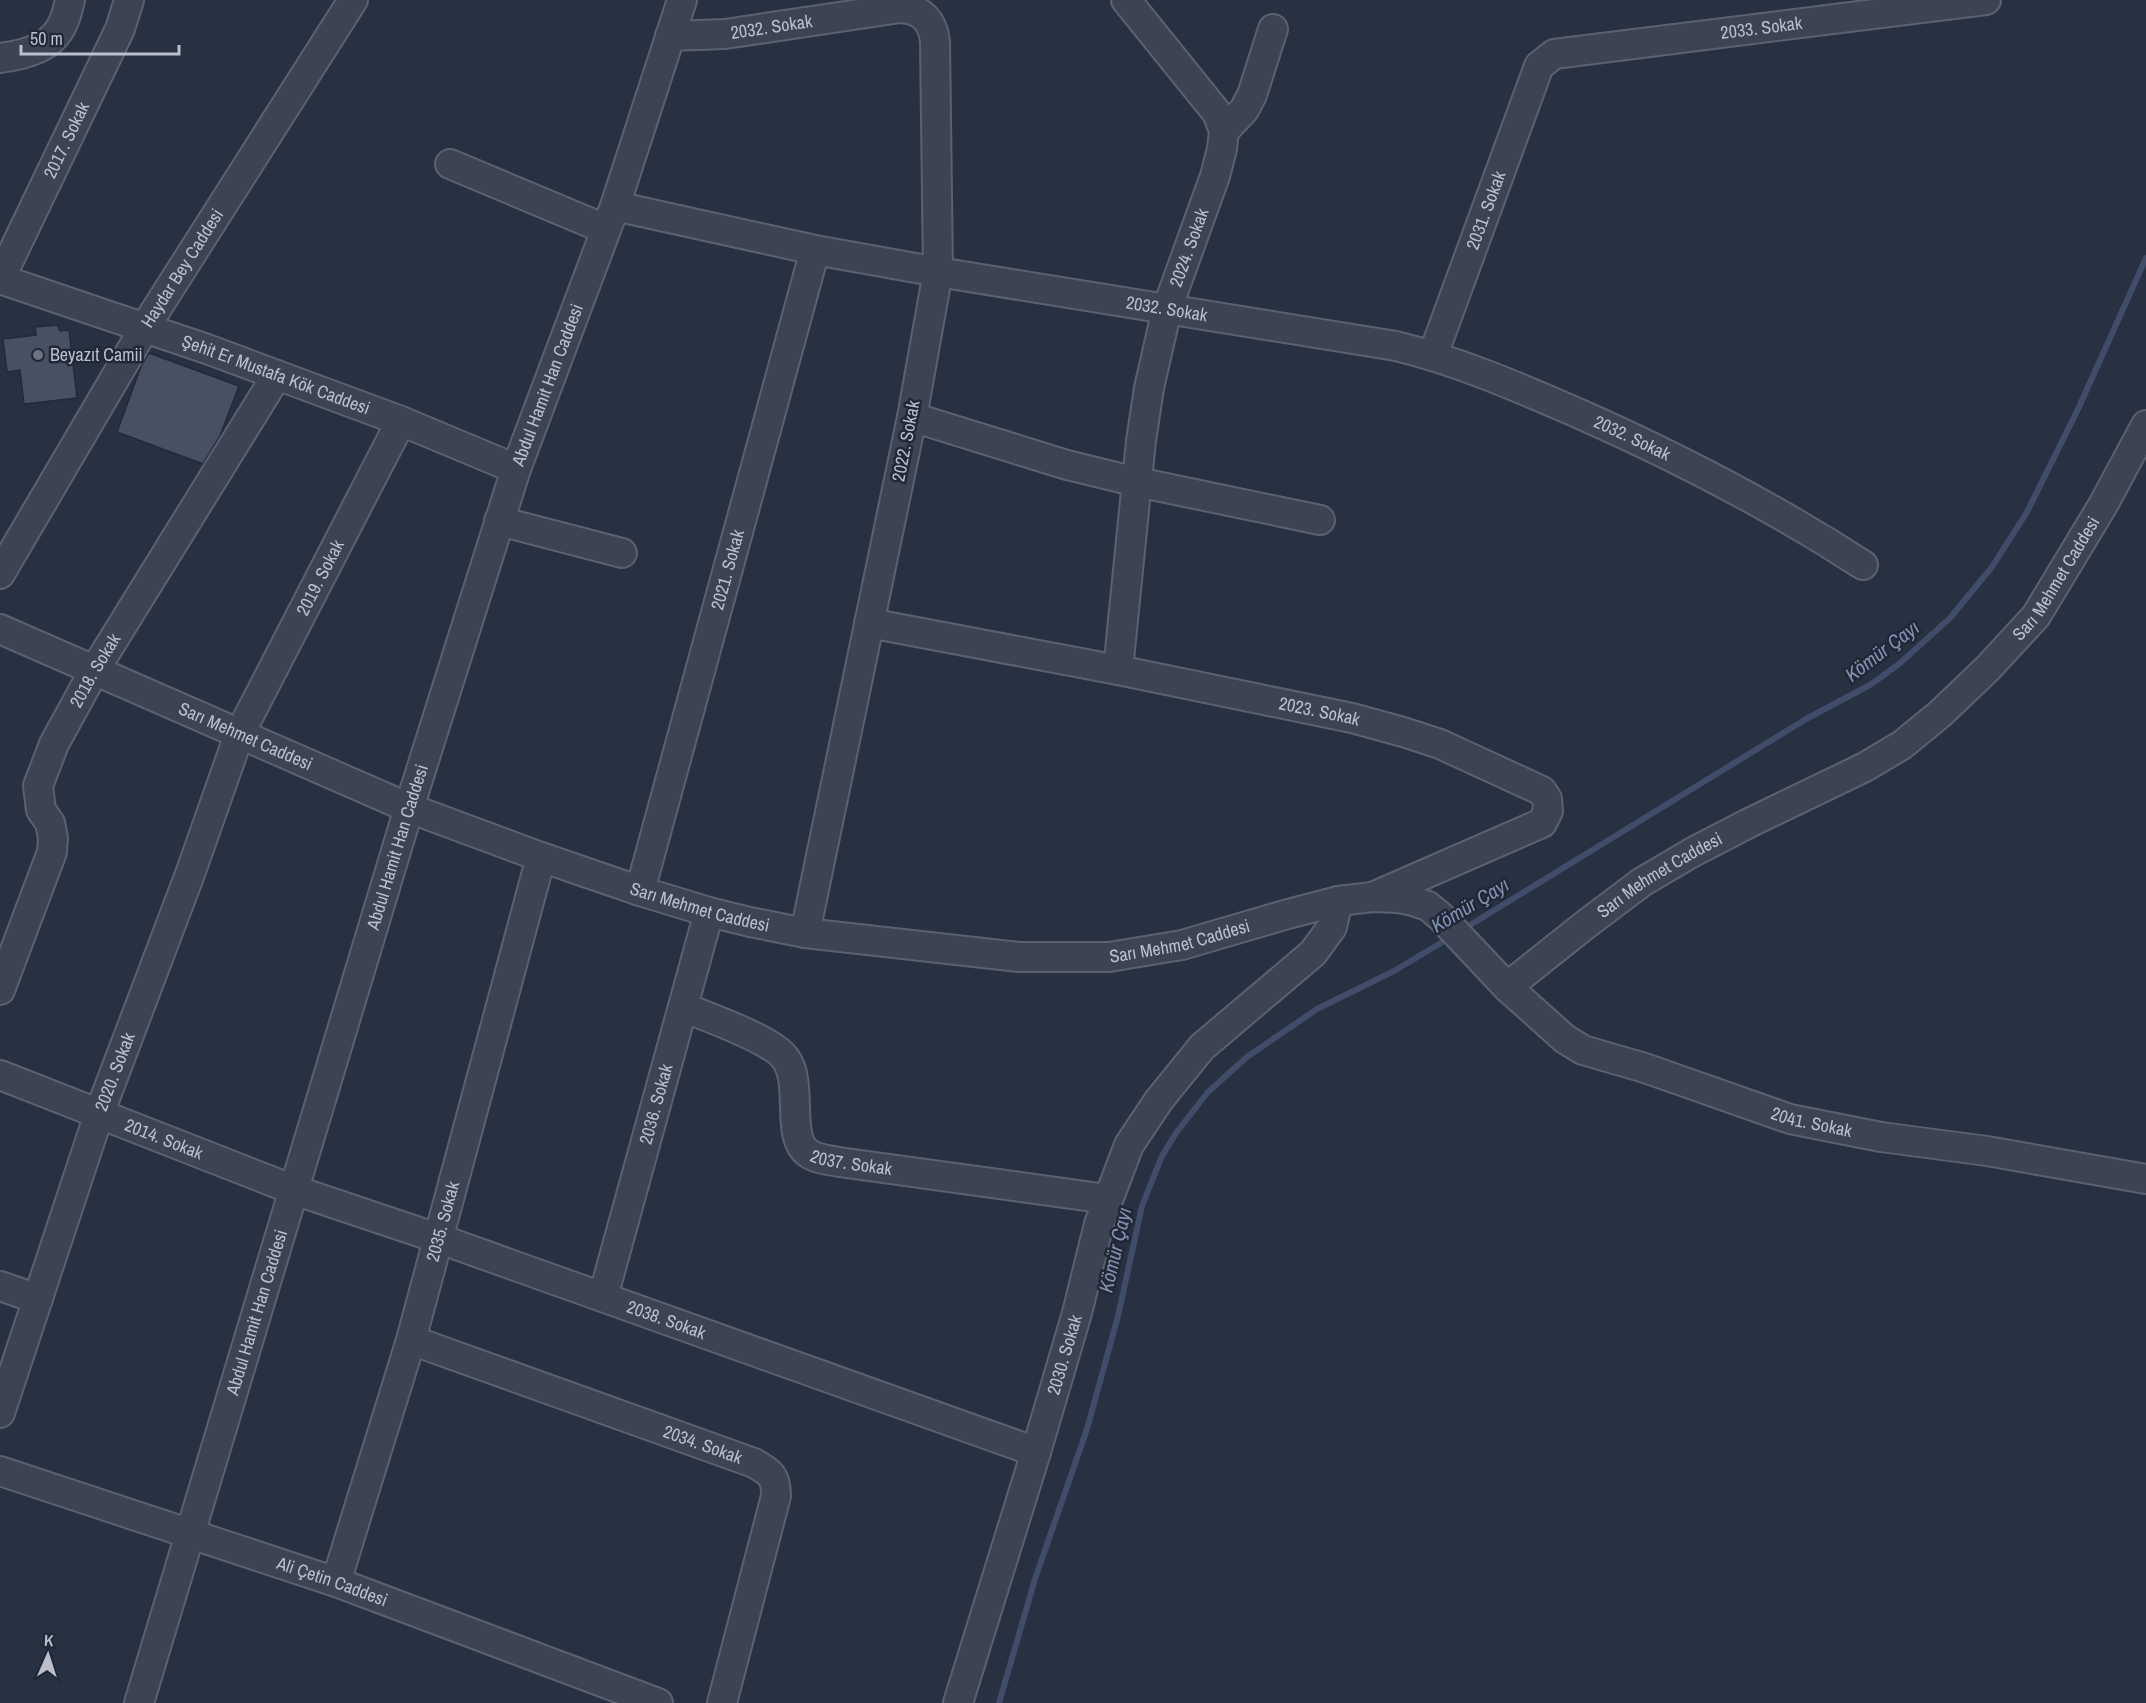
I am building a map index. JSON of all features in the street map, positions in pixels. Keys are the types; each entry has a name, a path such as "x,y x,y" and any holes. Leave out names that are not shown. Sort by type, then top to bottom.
{"street":[{"path":"0,58 35,51 49,41 61,27 70,0"},
{"name":"2017. Sokak","path":"0,279 132,0"},
{"name":"Haydar Bey Caddesi","path":"0,574 145,327 352,0"},
{"name":"Abdul Hamit Han Caddesi","path":"139,1703 409,808 499,521 516,469 610,218 682,0"},
{"path":"1126,0 1217,113 1224,131 1244,110 1252,95 1273,29"},
{"name":"2033. Sokak","path":"1539,66 1554,54 1986,0"},
{"name":"2032. Sokak","path":"670,36 725,34 900,8 915,10 926,18 933,29 935,42 938,272 1385,344 1433,355 1476,369 1654,447 1736,488 1809,530 1863,565"},
{"name":"2031. Sokak","path":"1433,355 1539,66"},
{"name":"2024. Sokak","path":"1118,670 1149,388 1167,309 1215,176 1224,131"},
{"path":"450,164 610,218 938,272"},
{"name":"2021. Sokak","path":"640,891 815,250"},
{"name":"2022. Sokak","path":"805,933 912,417 938,272"},
{"name":"Şehit Er Mustafa Kök Caddesi","path":"0,279 145,327 402,421 516,469"},
{"name":"2018. Sokak","path":"0,990 52,852 53,838 50,823 40,810 38,799 40,779 54,744 94,671 277,375"},
{"path":"912,417 1067,465 1320,520"},
{"name":"2019. Sokak","path":"238,735 402,421"},
{"name":"Sarı Mehmet Caddesi","path":"0,629 409,808 541,857 709,912 805,933 1019,957 1109,957 1182,945 1338,902 1373,897 1413,900 1428,906 1441,917 1508,987 1642,882 1730,832 1865,767 1902,745 1941,713 1988,668 2036,616 2103,505 2146,425"},
{"path":"499,521 622,554"},
{"name":"2023. Sokak","path":"869,623 1118,670 1352,718 1440,744 1542,791 1548,799 1548,811 1542,823 1373,897"},
{"name":"2020. Sokak","path":"0,1413 99,1114 190,874 238,735"},
{"name":"2035. Sokak","path":"336,1582 411,1340 541,857"},
{"name":"2030. Sokak","path":"958,1703 1036,1452 1107,1200 1130,1145 1159,1100 1202,1047 1313,953 1332,927 1338,902"},
{"name":"2036. Sokak","path":"603,1297 709,912"},
{"name":"2041. Sokak","path":"1508,987 1565,1039 1583,1050 1688,1083 1790,1119 1871,1136 1987,1151 2146,1179"},
{"name":"2037. Sokak","path":"683,1007 755,1038 784,1056 792,1068 798,1135 802,1146 808,1153 839,1162 1107,1200"},
{"name":"2014. Sokak","path":"0,1075 294,1190"},
{"name":"2038. Sokak","path":"294,1190 437,1238 1036,1452"},
{"path":"0,1286 38,1299"},
{"name":"2034. Sokak","path":"411,1340 754,1463 768,1471 776,1481 776,1497 722,1703"},
{"name":"Ali Çetin Caddesi","path":"0,1470 336,1582 658,1703"}],"building":[{"name":"Beyazıt Camii","path":"57,325 60,331 69,330 77,398 24,404 20,370 7,372 3,339 36,335 35,327"},
{"path":"149,353 239,386 220,436 203,464 117,432 142,364"}],"waterway":[{"name":"Kömür Çayı","path":"1462,930 1806,719 1870,685 1899,664 1950,618 1992,567 2027,512 2079,407 2146,258"},
{"name":"Kömür Çayı","path":"999,1703 1035,1579 1087,1429 1118,1316 1142,1206 1162,1156 1176,1133 1208,1092 1247,1057 1317,1009 1394,971 1451,937"}],"place":[{"name":"Beyazıt Camii","path":"38,355"}]}
